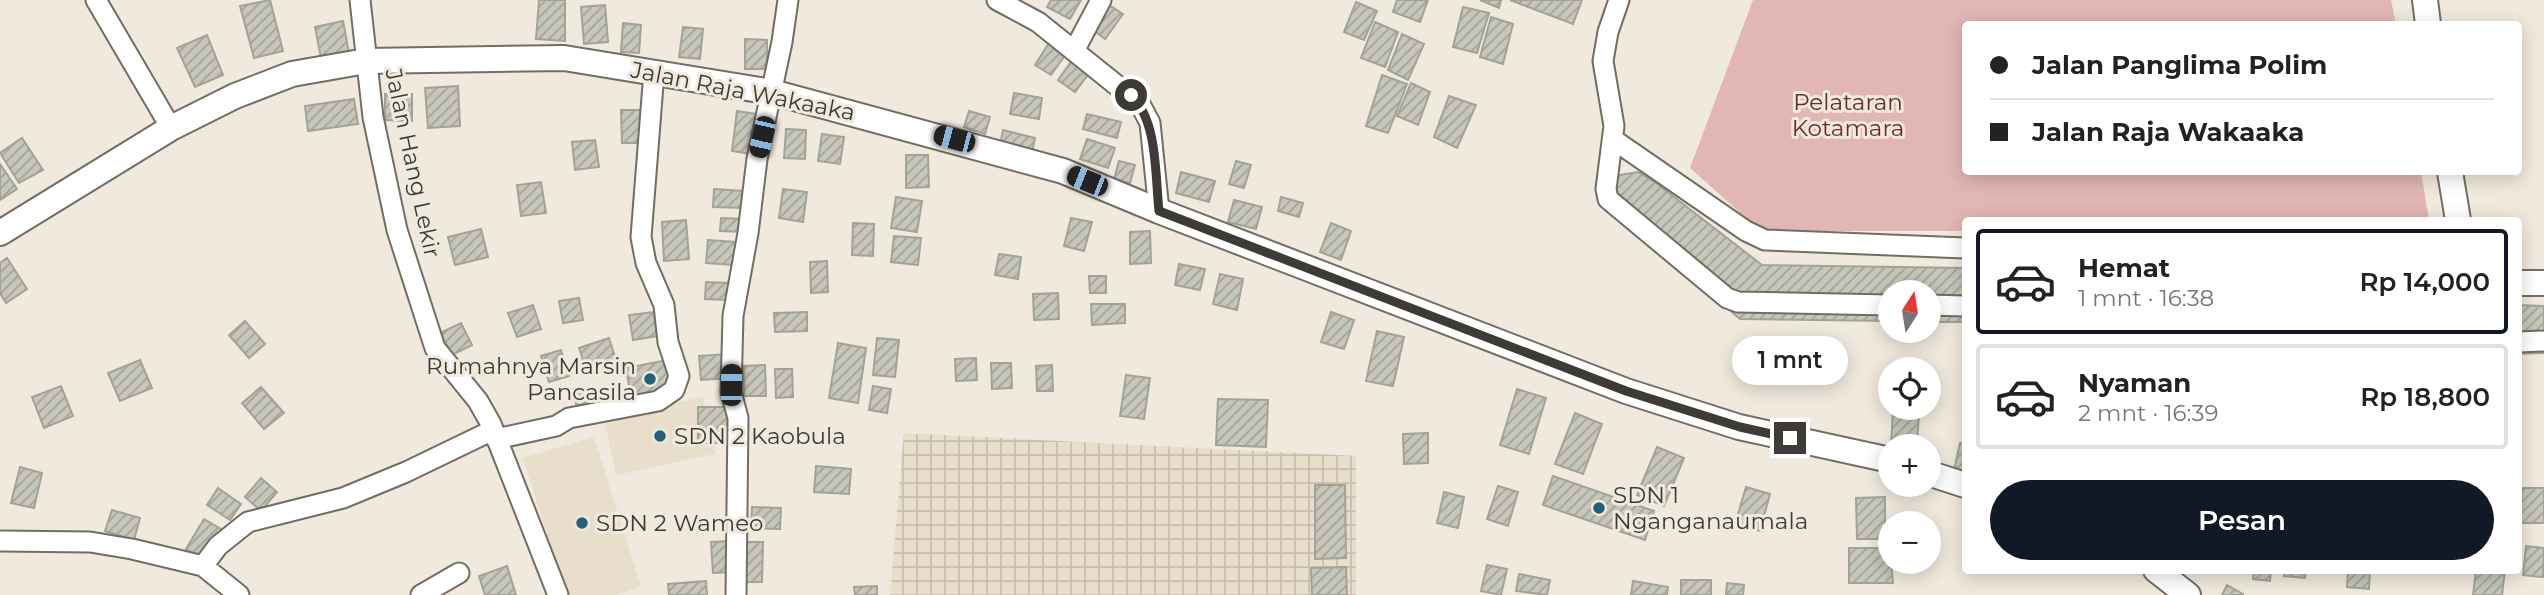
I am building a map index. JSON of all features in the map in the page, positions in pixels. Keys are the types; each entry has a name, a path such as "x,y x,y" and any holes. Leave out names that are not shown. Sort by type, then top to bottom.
{"street":[{"path":"96,0 171,128"},
{"name":"Jalan Hang Lekir","path":"360,0 373,117 397,230 435,348 478,401 495,434 558,595"},
{"path":"736,595 738,418 731,392 733,316 748,233 757,159 788,0"},
{"path":"997,0 1038,22 1140,104 1150,123 1159,211"},
{"path":"1074,51 1101,0"},
{"path":"1619,0 1602,61 1613,116 1614,140 1606,189 1608,199 1727,298 1738,302 1878,305"},
{"path":"2425,0 2428,21"},
{"name":"Jalan Raja Wakaaka","path":"0,233 171,128 235,96 292,74 366,61 564,58 772,92 1063,171 1159,211 1626,391 1740,427 1878,457"},
{"path":"203,566 218,547 248,522 344,498 495,434 556,426 569,418 658,401 674,390 679,376 668,342 664,305 646,263 641,237 653,72"},
{"path":"1614,140 1746,231 1765,240 1962,248"},
{"path":"2450,175 2458,217"},
{"path":"2522,283 2544,283"},
{"path":"1941,305 1962,306"},
{"path":"2522,342 2544,341"},
{"path":"1941,477 1962,484"},
{"path":"0,541 90,542 203,566 239,595"},
{"path":"421,595 459,573"},
{"path":"2161,574 2188,595"}],"shaded area":[{"name":"SDN 2 Kaobula","path":"703,397 715,454 616,475 604,418"},
{"path":"904,433 1356,456 1356,595 890,595"},
{"name":"SDN 2 Wameo","path":"594,437 641,587 616,595 566,595 523,458"}],"green space":[{"name":"Pelataran Kotamara","path":"1753,0 2391,0 2395,21 1962,21 1962,175 2422,175 2428,217 1962,217 1962,231 1776,231 1754,225 1690,168"}],"building":[{"path":"270,0 283,51 254,58 240,6"},
{"path":"539,0 565,0 565,41 536,39"},
{"path":"1051,0 1081,0 1070,19 1047,7"},
{"path":"1397,0 1428,0 1420,22 1393,12"},
{"path":"1480,0 1501,0 1499,8"},
{"path":"1510,0 1582,0 1573,24"},
{"path":"1356,2 1377,11 1364,40 1344,32"},
{"path":"605,5 608,42 584,44 581,7"},
{"path":"1109,5 1123,14 1105,39 1092,29"},
{"path":"1463,7 1489,13 1477,53 1453,47"},
{"path":"1491,17 1513,24 1503,64 1480,57"},
{"path":"343,21 349,53 321,58 315,27"},
{"path":"1375,22 1398,32 1385,67 1361,58"},
{"path":"623,23 641,25 639,53 621,52"},
{"path":"683,27 703,29 700,59 679,57"},
{"path":"1402,34 1424,44 1408,80 1388,70"},
{"path":"207,35 223,75 195,87 177,48"},
{"path":"745,39 767,40 767,69 745,69"},
{"path":"1049,43 1066,54 1051,75 1035,65"},
{"path":"1073,59 1090,72 1075,92 1058,80"},
{"path":"1382,75 1407,84 1388,133 1366,126"},
{"path":"1411,83 1430,92 1418,125 1397,116"},
{"path":"458,86 460,126 428,128 425,88"},
{"path":"1014,93 1042,98 1039,119 1010,114"},
{"path":"385,94 412,94 412,121 385,120"},
{"path":"1449,96 1476,105 1457,148 1434,137"},
{"path":"354,99 358,124 308,131 305,106"},
{"path":"621,110 640,110 641,143 622,143"},
{"path":"737,111 757,114 751,154 732,151"},
{"path":"969,111 990,117 985,134 964,127"},
{"path":"1087,114 1121,122 1117,138 1083,129"},
{"path":"786,129 806,130 805,159 784,158"},
{"path":"1003,130 1035,138 1032,152 1000,145"},
{"path":"822,134 844,137 840,164 818,161"},
{"path":"22,138 43,170 19,183 0,153"},
{"path":"1087,139 1115,148 1108,168 1080,159"},
{"path":"595,140 599,167 575,170 572,142"},
{"path":"906,155 928,155 929,187 906,188"},
{"path":"1119,161 1135,165 1130,183 1114,179"},
{"path":"1236,161 1251,165 1244,188 1229,184"},
{"path":"0,164 17,189 0,200"},
{"path":"1181,172 1215,181 1209,202 1176,193"},
{"path":"1638,172 1762,265 1962,268 1962,322 1941,322 1941,280 1878,280 1878,321 1740,319 1609,207 1601,196 1620,175"},
{"path":"541,182 546,213 521,216 517,185"},
{"path":"714,189 744,191 744,208 713,207"},
{"path":"783,189 807,192 803,222 779,218"},
{"path":"896,197 922,201 917,232 891,228"},
{"path":"1281,197 1303,203 1299,217 1278,211"},
{"path":"1234,200 1262,207 1256,229 1228,222"},
{"path":"721,218 744,219 744,232 720,231"},
{"path":"1071,218 1092,222 1084,251 1064,246"},
{"path":"686,220 689,259 664,261 662,222"},
{"path":"853,223 874,224 873,256 852,255"},
{"path":"1331,223 1351,231 1341,260 1320,252"},
{"path":"481,229 488,257 455,265 448,237"},
{"path":"1150,231 1151,263 1130,264 1130,232"},
{"path":"894,236 921,238 918,265 891,262"},
{"path":"708,240 736,242 734,265 706,263"},
{"path":"999,254 1021,257 1018,279 995,275"},
{"path":"7,258 27,289 6,303 0,293 0,263"},
{"path":"827,261 828,292 811,293 810,262"},
{"path":"1179,264 1205,269 1200,290 1175,285"},
{"path":"1220,274 1243,279 1237,310 1213,304"},
{"path":"1089,276 1106,276 1106,293 1090,293"},
{"path":"706,282 730,283 729,300 705,299"},
{"path":"1058,293 1059,319 1034,320 1033,294"},
{"path":"579,298 583,320 563,323 559,301"},
{"path":"1091,304 1125,304 1125,323 1092,325"},
{"path":"533,305 541,329 517,337 508,313"},
{"path":"2522,305 2544,306 2544,353 2522,354"},
{"path":"653,312 658,336 633,340 629,315"},
{"path":"807,312 807,331 775,332 774,313"},
{"path":"1331,312 1354,320 1344,349 1321,342"},
{"path":"245,321 265,344 249,358 229,335"},
{"path":"461,323 472,345 452,355 440,333"},
{"path":"1377,331 1404,337 1393,386 1366,381"},
{"path":"609,338 616,360 586,370 579,348"},
{"path":"877,338 899,340 895,377 873,375"},
{"path":"838,343 866,348 858,403 829,398"},
{"path":"561,350 569,376 549,382 541,356"},
{"path":"728,354 730,378 701,380 699,356"},
{"path":"976,358 977,380 956,381 955,359"},
{"path":"140,360 152,388 120,401 108,373"},
{"name":"Rumahnya Marsin Pancasila","path":"668,360 674,390 631,398 626,368"},
{"path":"991,363 1011,363 1012,388 992,389"},
{"path":"765,365 766,396 744,396 743,366"},
{"path":"1052,365 1053,391 1037,391 1036,366"},
{"path":"775,369 792,369 793,397 776,398"},
{"path":"1126,375 1150,378 1144,419 1120,416"},
{"path":"61,386 73,416 44,428 32,397"},
{"path":"873,386 891,389 887,413 869,410"},
{"path":"261,387 284,413 264,429 242,403"},
{"path":"594,387 599,410 579,415 573,392"},
{"path":"1517,389 1546,398 1529,454 1500,445"},
{"path":"1218,399 1268,400 1266,447 1216,445"},
{"path":"698,407 730,407 730,443 698,443"},
{"path":"1575,413 1602,424 1583,474 1555,464"},
{"path":"1892,420 1919,420 1918,434 1892,434"},
{"path":"1428,433 1428,463 1404,464 1403,434"},
{"path":"1960,443 1962,443 1962,472 1954,470"},
{"path":"1657,447 1684,458 1664,506 1637,495"},
{"path":"816,466 851,469 849,494 814,492"},
{"path":"20,467 42,473 34,508 11,503"},
{"name":"SDN 1 Nganganaumala","path":"1553,476 1654,511 1645,540 1543,505"},
{"path":"261,478 277,492 261,511 245,497"},
{"path":"1315,485 1345,485 1346,558 1315,559"},
{"path":"1498,486 1518,492 1508,526 1487,519"},
{"path":"1746,487 1770,494 1760,531 1735,524"},
{"path":"218,488 241,504 230,520 207,505"},
{"path":"2522,488 2544,488 2544,523 2522,523"},
{"path":"1444,492 1464,497 1458,528 1437,523"},
{"path":"1885,497 1885,511 1878,511 1878,539 1857,539 1856,498"},
{"path":"752,507 781,508 780,529 751,528"},
{"path":"112,510 140,518 134,540 105,531"},
{"path":"204,519 223,530 205,560 186,549"},
{"path":"730,541 732,572 713,573 711,542"},
{"path":"742,542 763,542 762,582 742,582"},
{"path":"2526,546 2544,548 2543,577 2523,575"},
{"path":"1849,548 1878,548 1878,574 1892,574 1893,583 1849,583"},
{"path":"1487,565 1507,569 1501,595 1481,591"},
{"path":"507,566 516,595 485,595 479,576"},
{"path":"1346,567 1347,595 1312,595 1311,568"},
{"path":"1519,574 1550,580 1547,595 1516,591"},
{"path":"2254,574 2271,574 2270,581 2253,579"},
{"path":"2284,574 2306,574 2305,578"},
{"path":"2348,574 2370,574 2369,589 2347,587"},
{"path":"2476,574 2505,574 2502,595 2473,595"},
{"path":"1681,580 1711,580 1711,595 1681,595"},
{"path":"706,581 707,595 669,595 668,584"},
{"path":"1633,581 1668,587 1667,595 1631,595"},
{"path":"1727,583 1744,585 1743,595 1726,595"},
{"path":"2227,585 2243,594 2243,595 2222,595"},
{"path":"877,586 877,595 855,595 854,587"}],"place":[{"name":"Rumahnya Marsin Pancasila","path":"650,379"},
{"name":"SDN 2 Kaobula","path":"660,436"},
{"name":"SDN 1 Nganganaumala","path":"1599,508"},
{"name":"SDN 2 Wameo","path":"582,523"}],"route":[{"path":"1131,95 1140,104 1150,123 1159,211 1626,391 1740,427 1790,438"}]}
